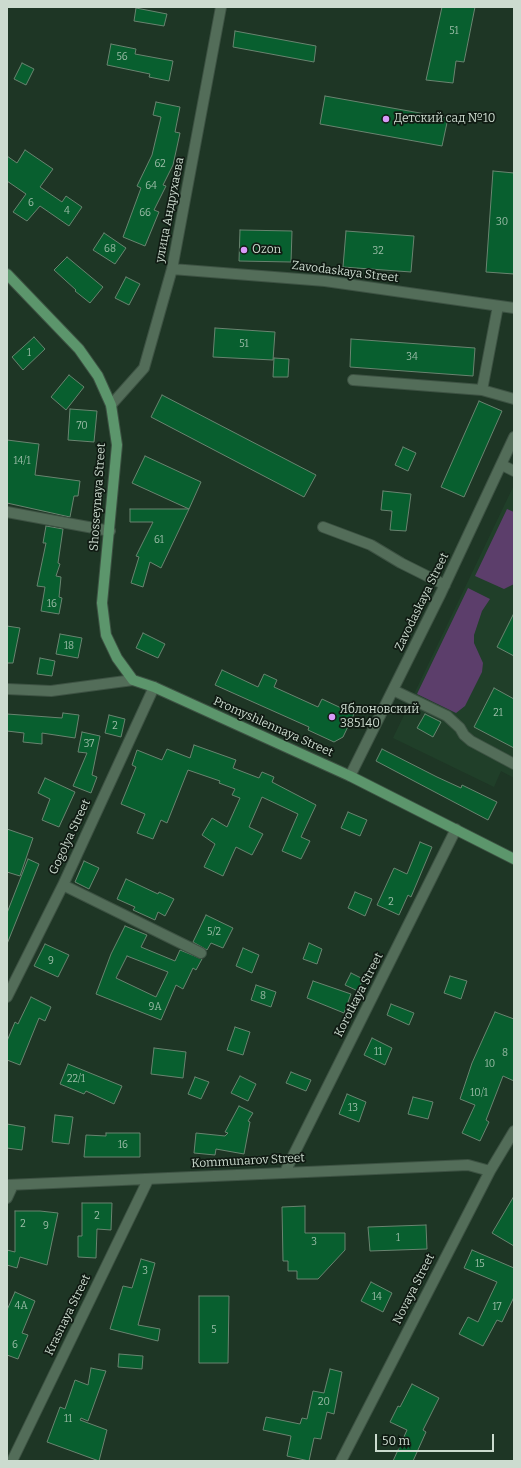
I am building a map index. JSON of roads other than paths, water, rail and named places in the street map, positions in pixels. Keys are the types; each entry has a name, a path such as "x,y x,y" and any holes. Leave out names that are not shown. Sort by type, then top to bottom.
{"main road":[{"name":"Shosseynaya Street","path":"7,274 79,349 98,376 112,405 117,444 110,531 102,603 106,635 118,658 133,680"},
{"name":"Promyshlennaya Street","path":"133,680 154,687 350,776 514,859"}],"street":[{"name":"улица Андрухаева","path":"112,405 144,368 172,269 221,7"},
{"name":"Zavodaskaya Street","path":"172,269 325,281 514,308"},
{"path":"482,390 498,306"},
{"path":"353,380 482,390 514,399"},
{"name":"Zavodaskaya Street","path":"350,776 445,585 514,437"},
{"path":"502,465 514,471"},
{"path":"7,512 110,531"},
{"path":"323,527 371,545 401,563 445,585"},
{"name":"Promyshlennaya Street","path":"7,689 51,691 133,680"},
{"name":"Gogolya Street","path":"7,997 63,885 154,687"},
{"path":"393,690 447,716 471,741 514,764"},
{"name":"Korotkaya Street","path":"285,1172 456,829"},
{"path":"63,885 201,953"},
{"name":"Novaya Street","path":"341,1461 490,1171 514,1131"},
{"name":"Kommunarov Street","path":"10,1185 468,1165 490,1171"},
{"name":"Krasnaya Street","path":"12,1461 148,1180"},
{"path":"7,1198 10,1185"}],"place":[{"name":"Детский сад №10","path":"386,119"},
{"name":"Ozon","path":"244,250"},
{"name":"Яблоновский 385140","path":"332,717"}]}
